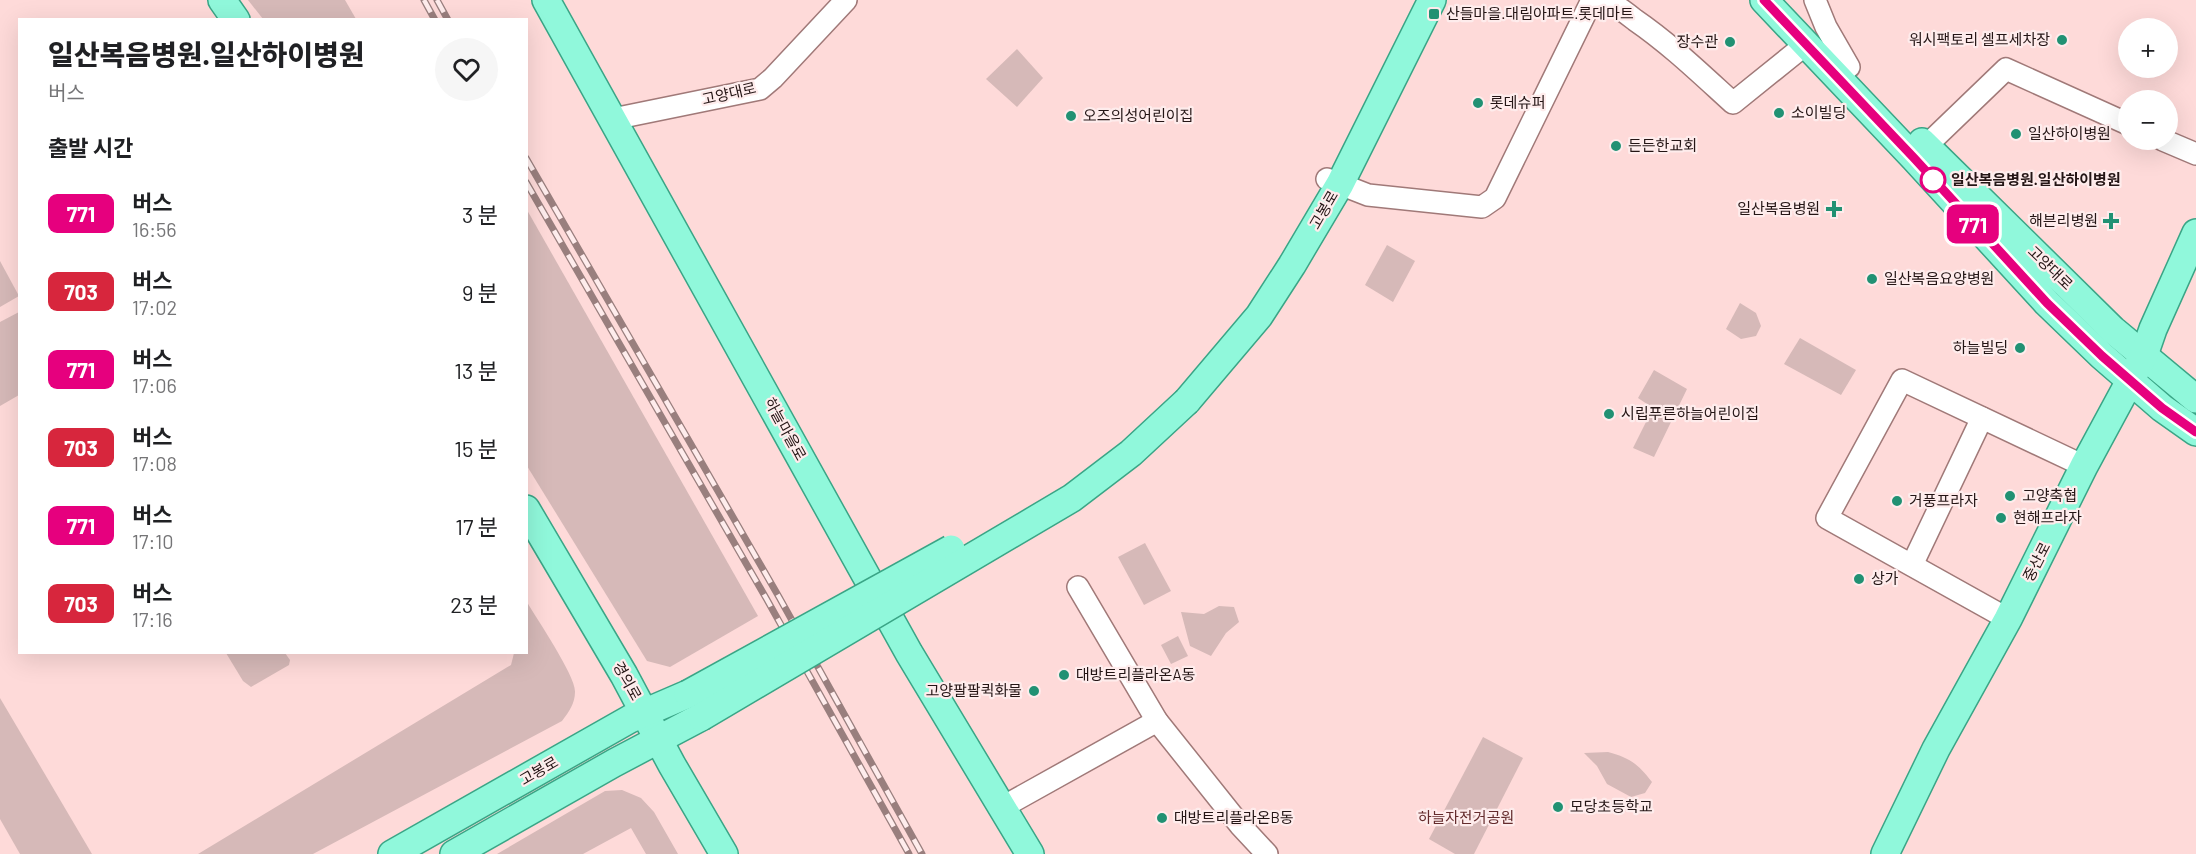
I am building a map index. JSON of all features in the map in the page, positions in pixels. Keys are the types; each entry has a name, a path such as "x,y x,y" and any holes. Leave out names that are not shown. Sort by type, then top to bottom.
{"main road":[{"path":"203,0 216,18"},
{"path":"222,0 235,18"},
{"name":"하늘마을로","path":"546,0 903,643 1030,854"},
{"name":"고봉로","path":"1333,181 1418,0"},
{"name":"고봉로","path":"454,854 614,763 652,744 695,705 1009,518 1063,482 1181,394 1245,310 1333,181 1432,0"},
{"name":"고양대로","path":"1764,0 2047,303 2102,356 2162,408 2196,432"},
{"name":"고양대로","path":"1785,0 1926,146 2113,330 2196,399"},
{"name":"중산로","path":"1885,854 1936,749 2008,619 2084,466 2144,355 2153,329 2196,233"},
{"name":"경의로","path":"528,513 652,744 702,854"},
{"name":"경의로","path":"528,548 611,683 637,716"},
{"name":"고봉로","path":"392,854 637,716 695,705"},
{"name":"경의로","path":"652,744 724,854"}],"street":[{"name":"고양대로","path":"613,119 760,88 773,78 846,0"},
{"path":"1333,181 1368,195 1482,207 1495,198 1592,0"},
{"path":"1603,0 1613,3 1646,27 1733,103 1805,45"},
{"path":"1815,0 1826,27 1849,67"},
{"path":"1926,146 2006,69 2118,119"},
{"path":"2178,146 2196,154"},
{"path":"2008,619 1827,518 1902,380 2084,466"},
{"path":"1912,565 1982,418"},
{"path":"1078,587 1156,721 1240,825 1267,854"},
{"path":"1001,808 1156,721"}],"green space":[{"path":"248,0 345,0 355,18 262,18"},
{"path":"1017,49 1043,78 1017,107 986,79"},
{"path":"528,212 758,616 670,667 647,661 528,468"},
{"path":"1387,245 1415,261 1393,302 1365,285"},
{"path":"0,261 18,297 0,307"},
{"path":"1740,303 1756,313 1761,326 1756,336 1741,339 1726,329"},
{"path":"18,313 18,396 0,406 0,322"},
{"path":"1800,338 1856,370 1841,395 1784,364"},
{"path":"1654,370 1687,389 1654,457 1633,448 1653,408 1638,398"},
{"path":"1145,543 1171,591 1144,605 1118,557"},
{"path":"528,604 563,661 574,684 574,700 562,721 313,854 198,854 511,665 514,654 528,654"},
{"path":"1219,606 1234,607 1239,622 1226,633 1211,656 1190,646 1181,612 1204,614"},
{"path":"1178,636 1188,656 1171,664 1161,645"},
{"path":"227,654 286,654 290,660 289,665 251,687 243,681"},
{"path":"0,698 92,854 20,854 0,819"},
{"name":"하늘자전거공원","path":"1483,737 1523,758 1474,854 1455,854 1429,839"},
{"path":"1608,752 1633,762 1652,782 1645,793 1631,797 1607,784 1597,766 1584,753"},
{"path":"622,790 641,798 654,812 678,854 646,854 631,828 583,854 497,854 605,791"}],"railway":[{"path":"424,0 434,18"},
{"path":"437,0 447,18"},
{"path":"528,161 779,597 922,854"},
{"path":"528,185 766,598 909,854"}],"bus line":[{"name":"771","path":"1764,0 2047,303 2102,356 2162,408 2196,432"}],"place":[{"name":"산들마을.대림아파트.롯데마트","path":"1434,14"},
{"name":"워시팩토리 셀프세차장","path":"2062,40"},
{"name":"장수관","path":"1730,42"},
{"name":"롯데슈퍼","path":"1478,103"},
{"name":"소이빌딩","path":"1779,113"},
{"name":"오즈의성어린이집","path":"1071,116"},
{"name":"일산하이병원","path":"2016,134"},
{"name":"든든한교회","path":"1616,146"},
{"name":"일산복음병원.일산하이병원","path":"1933,180"},
{"name":"일산복음병원","path":"1834,209"},
{"name":"해븐리병원","path":"2111,221"},
{"name":"일산복음요양병원","path":"1872,279"},
{"name":"하늘빌딩","path":"2020,348"},
{"name":"시립푸른하늘어린이집","path":"1609,414"},
{"name":"고양축협","path":"2010,496"},
{"name":"거풍프라자","path":"1897,501"},
{"name":"현해프라자","path":"2001,518"},
{"name":"상가","path":"1859,579"},
{"name":"대방트리플라온A동","path":"1064,675"},
{"name":"고양팔팔퀵화물","path":"1034,691"},
{"name":"모당초등학교","path":"1558,807"},
{"name":"대방트리플라온B동","path":"1162,818"}]}
